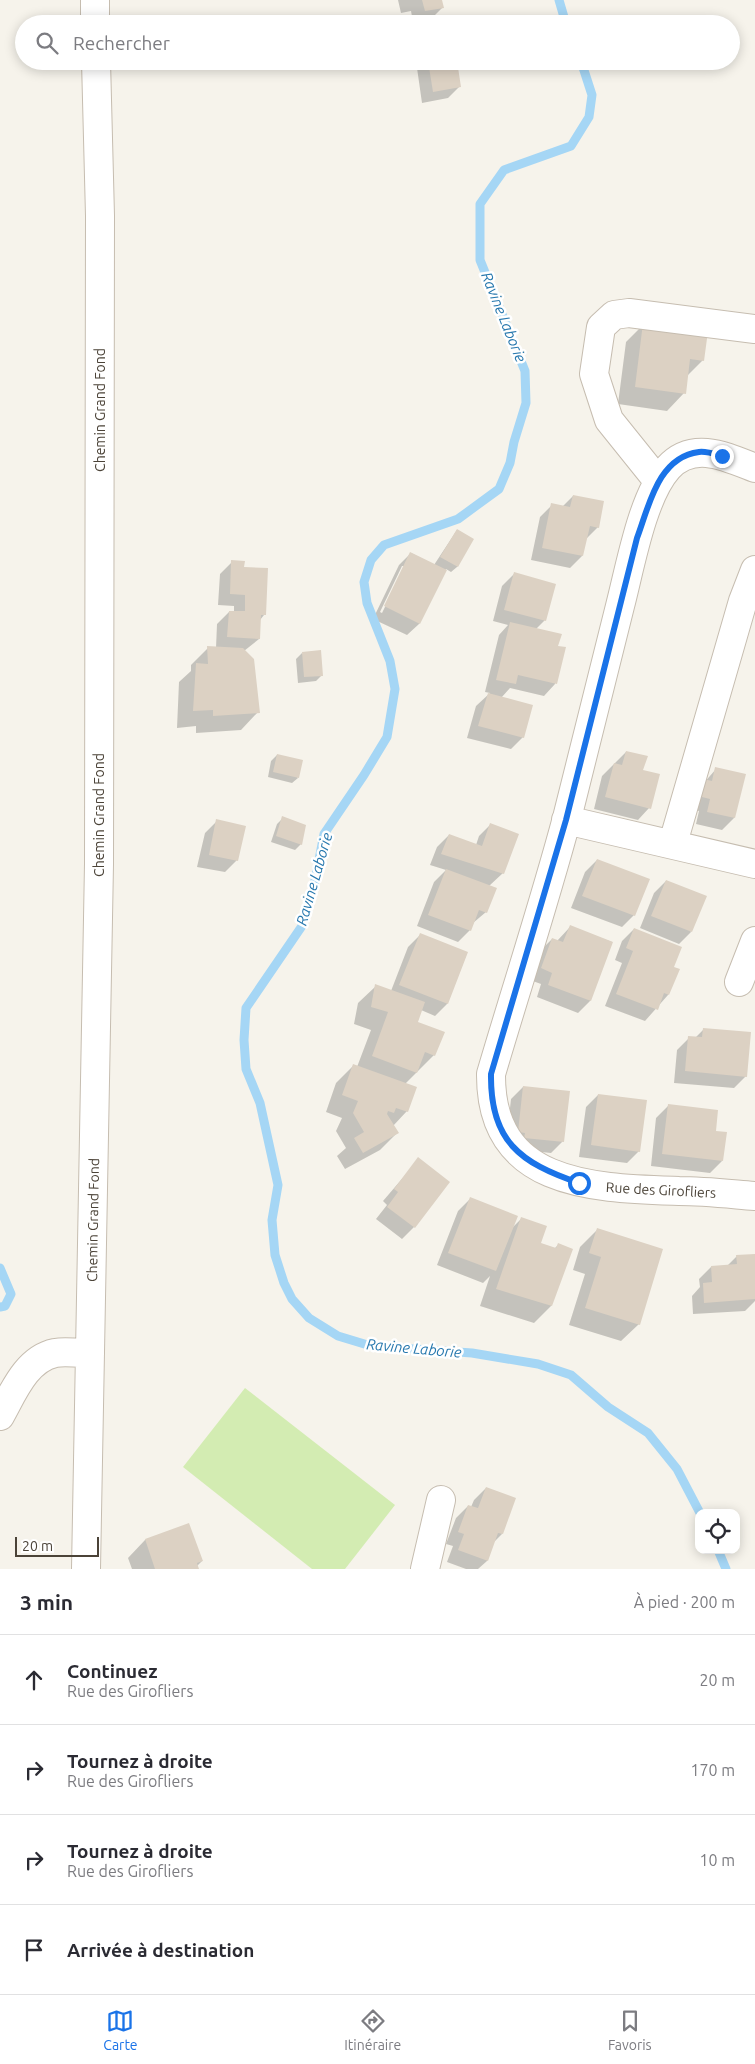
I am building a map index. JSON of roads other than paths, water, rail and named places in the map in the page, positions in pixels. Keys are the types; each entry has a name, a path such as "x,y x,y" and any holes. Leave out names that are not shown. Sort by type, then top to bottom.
{"street":[{"path":"95,0 95,15"},
{"name":"Chemin Grand Fond","path":"86,1569 100,700 100,226 96,70"},
{"path":"658,482 609,420 594,374 601,327 614,315 629,314 755,329"},
{"name":"Rue des Girofliers","path":"755,468 722,456 701,452 684,456 669,467 658,482 637,538 566,820 491,1074 490,1098 498,1123 508,1142 528,1160 546,1172 579,1183 612,1189 755,1196"},
{"path":"673,844 743,601 755,570"},
{"path":"566,820 755,864"},
{"path":"739,982 755,941"},
{"path":"0,1416 18,1384 39,1359 55,1353 90,1354"},
{"path":"424,1569 441,1500"}],"waterway":[{"name":"Ravine Laborie","path":"559,0 563,15"},
{"name":"Ravine Laborie","path":"584,70 592,95 589,117 571,146 504,170 480,204 480,260 525,371 526,403 514,442 510,463 499,489 458,519 384,545 371,560 364,582 367,603 390,661 395,689 387,737 324,834 314,885 302,926 246,1008 244,1040 246,1069 260,1103 278,1185 272,1220 275,1255 284,1283 292,1299 309,1318 338,1336 371,1346 472,1353 538,1364 571,1375 608,1407 648,1433 677,1469 698,1509"},
{"path":"0,1268 11,1294 5,1306 0,1307"},
{"name":"Ravine Laborie","path":"720,1554 726,1569"}]}
